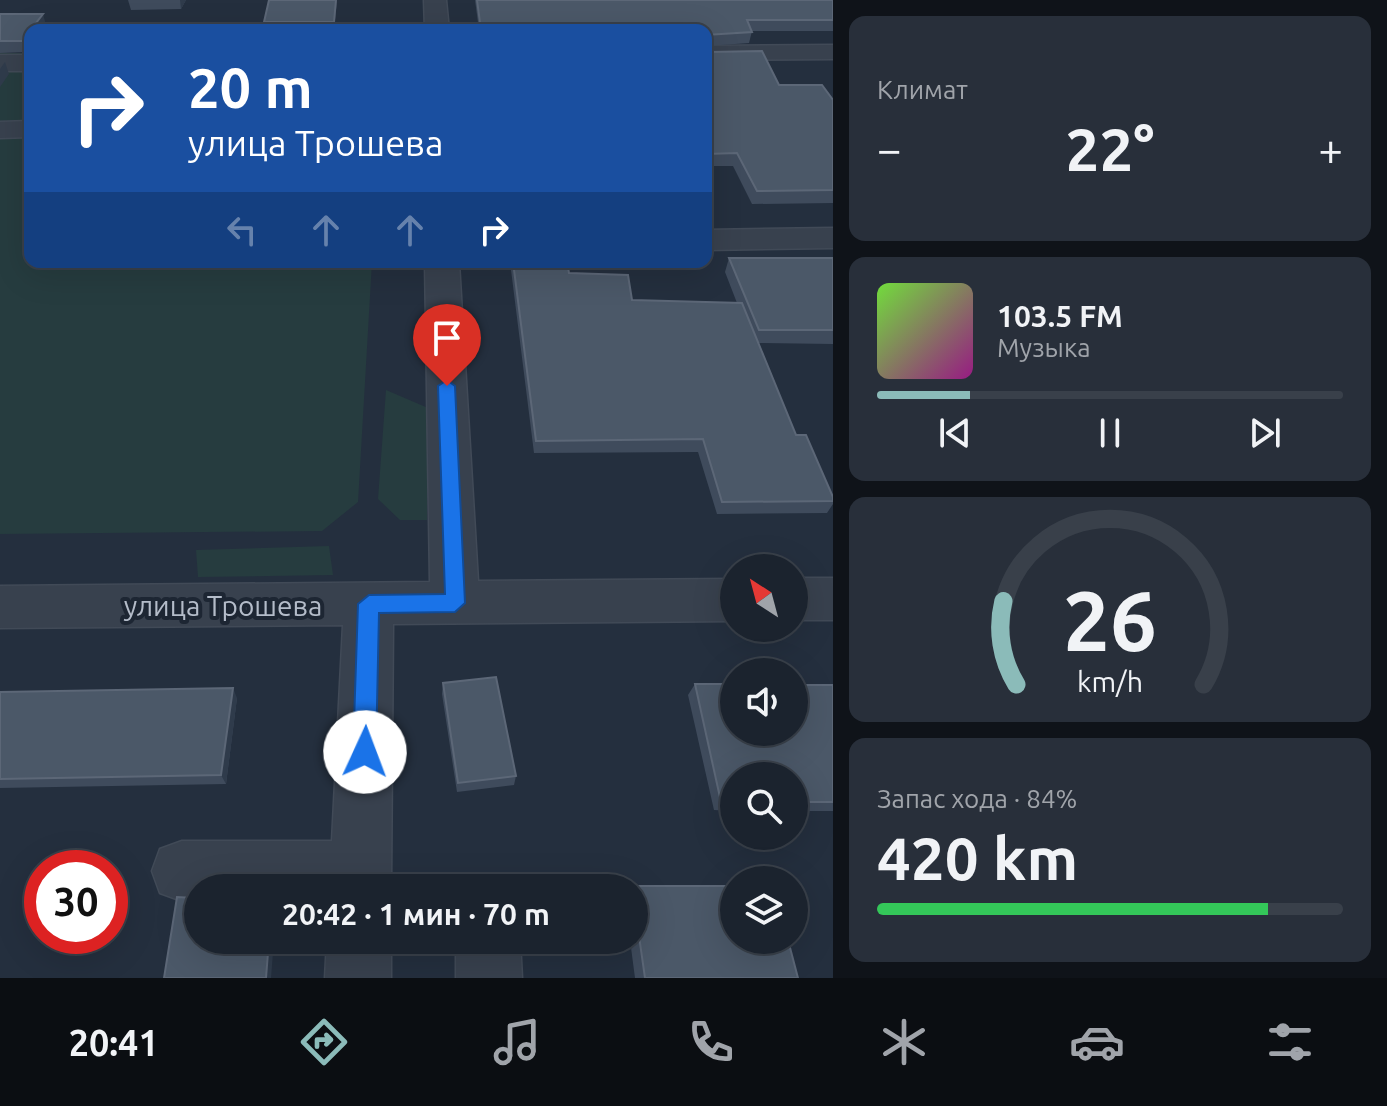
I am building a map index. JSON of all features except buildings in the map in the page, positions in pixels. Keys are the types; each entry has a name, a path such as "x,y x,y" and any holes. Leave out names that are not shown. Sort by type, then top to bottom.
{"street":[{"path":"435,0 437,24"},
{"path":"0,44 24,44"},
{"path":"712,53 833,52"},
{"path":"0,63 24,63"},
{"path":"0,130 24,129"},
{"path":"712,240 833,238"},
{"path":"442,268 455,603"},
{"path":"808,599 833,599"},
{"name":"улица Трошева","path":"0,607 720,600"},
{"path":"361,874 369,604"},
{"path":"182,871 242,874"},
{"path":"358,978 359,954"},
{"path":"488,954 489,978"}],"green space":[{"path":"0,53 24,53 24,268 372,268 358,502 322,531 0,534"},
{"path":"386,390 428,408 427,520 400,520 378,499"},
{"path":"329,546 333,575 198,577 196,550"}],"route":[{"path":"365,752 369,604 455,603 447,386"}]}
